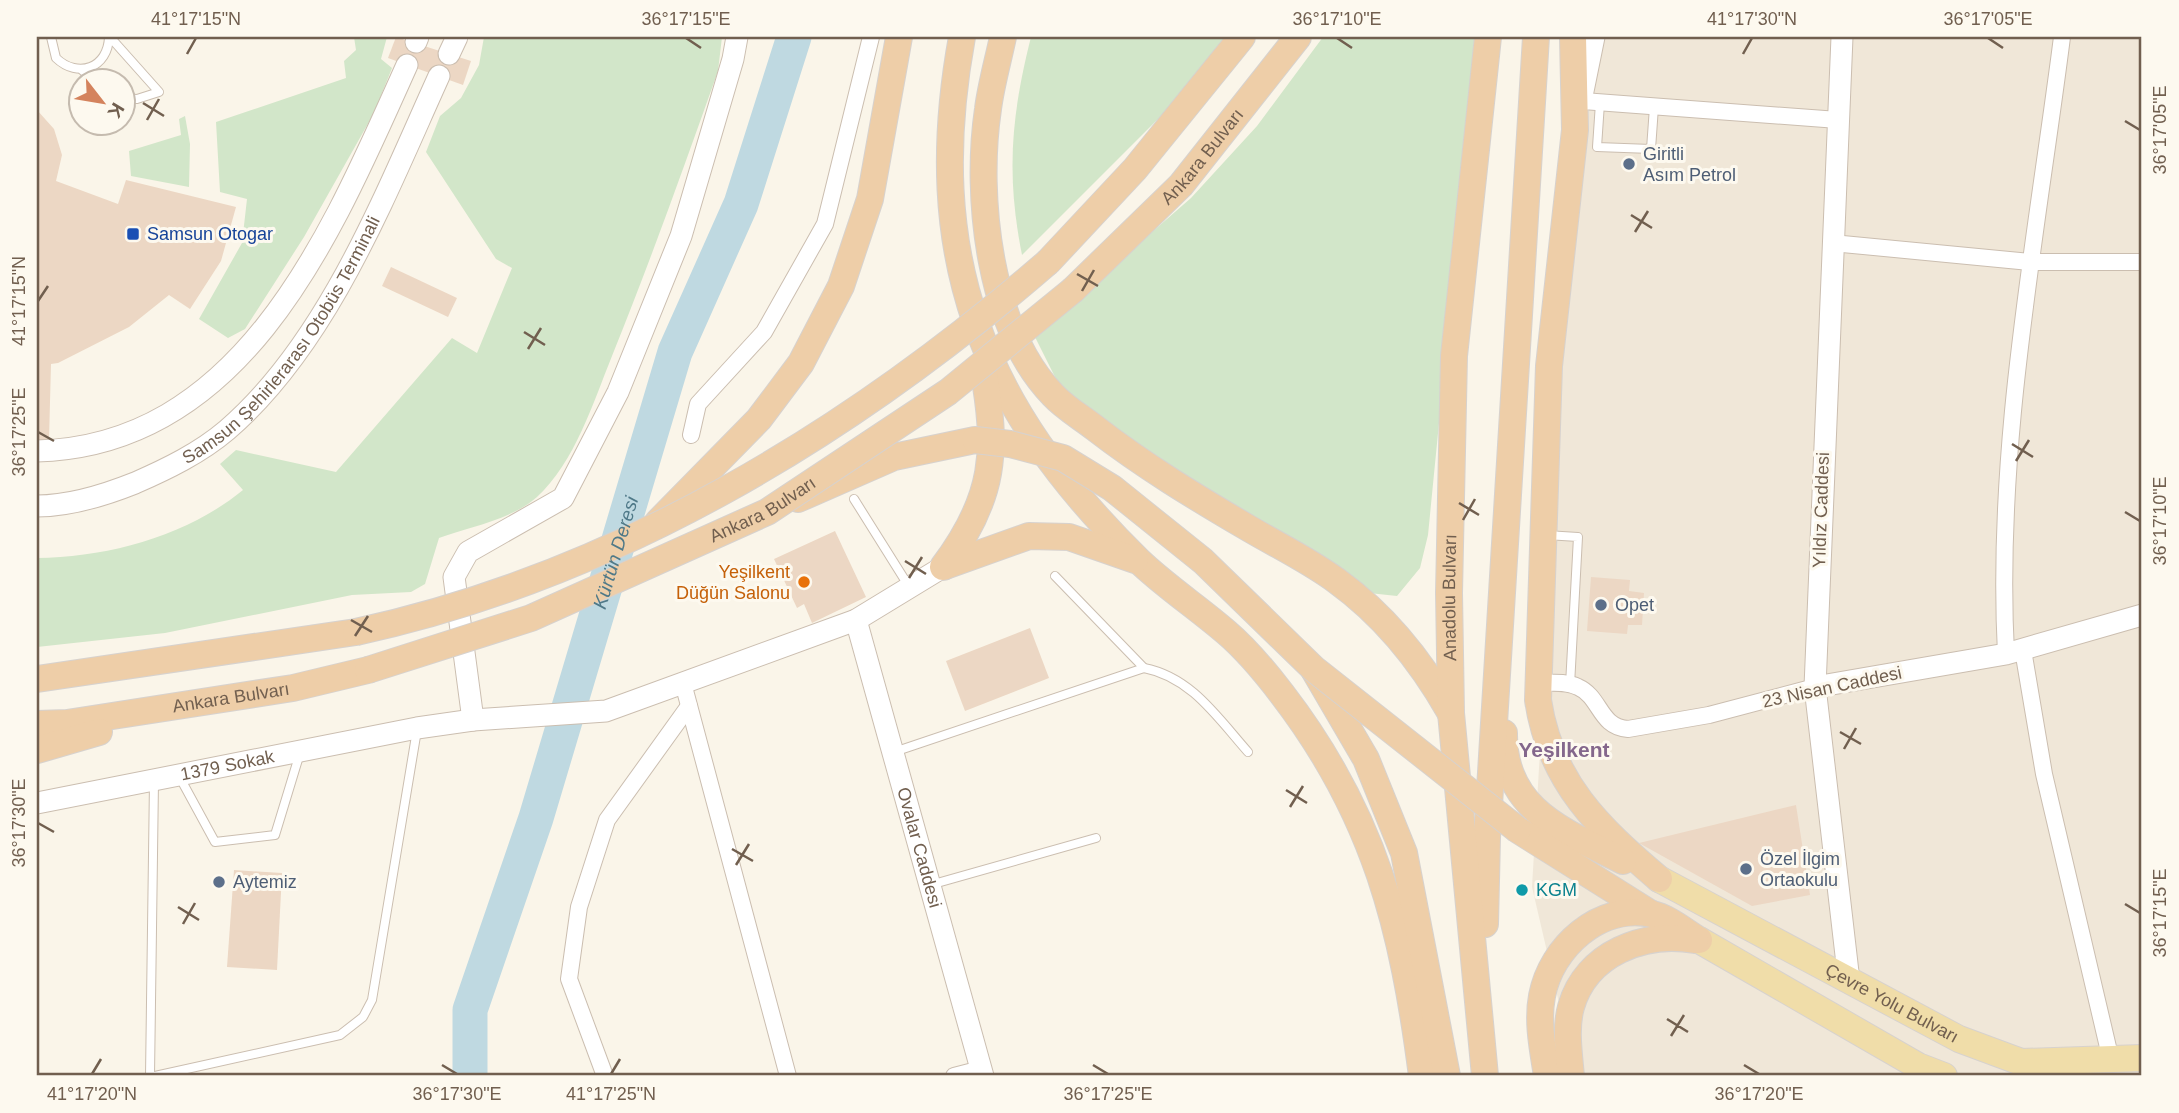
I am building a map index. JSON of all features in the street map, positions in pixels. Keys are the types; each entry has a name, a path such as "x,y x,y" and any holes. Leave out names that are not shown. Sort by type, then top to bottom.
{"highway":[{"path":"655,524 759,419 802,363 841,286 870,198 899,37"},
{"path":"943,567 966,536 979,506 992,460 991,416 976,330 959,271 951,205 950,127 962,37"},
{"path":"1003,37 988,109 985,159 988,232 997,290 1017,343 1033,371 1054,397 1136,460 1337,581 1389,627 1427,671 1451,713"},
{"name":"Ankara Bulvarı","path":"37,679 356,632 431,616 499,592 718,495 809,443 907,377 1048,262 1135,169 1242,37"},
{"name":"Ankara Bulvarı","path":"37,724 67,723 293,688 368,670 531,618 767,512 948,392 1073,290 1181,185 1298,37"},
{"name":"Anadolu Bulvarı","path":"1484,1064 1451,713 1454,356 1489,37"},
{"path":"1484,1064 1487,838 1536,37"},
{"path":"1573,37 1586,101 1575,130 1549,366 1538,683 1543,734 1563,779 1609,836 1659,879"},
{"path":"976,330 1002,389 1025,427 1069,488 1140,562 1230,634 1282,694 1352,803 1392,911 1412,998 1422,1076"},
{"path":"767,512 894,457 975,440 1010,444 1063,458 1112,488 1203,561 1314,669 1518,830 1699,940"},
{"path":"943,567 1029,536 1069,537 1140,562"},
{"path":"1504,576 1504,744 1515,788 1554,826 1659,879"},
{"path":"1314,669 1366,759 1405,853 1447,1076"},
{"path":"37,750 165,708"},
{"path":"1547,1076 1539,1022 1541,997 1546,979 1563,950 1577,933 1599,921 1626,912 1653,914"},
{"path":"1571,1076 1570,1008 1581,984 1597,963 1623,948 1656,938 1673,936 1699,940"}],"main road":[{"name":"Çevre Yolu Bulvarı","path":"1659,879 1959,1039 2021,1062 2142,1058"},
{"path":"1699,940 1915,1071 1944,1076"}],"street":[{"path":"477,721 454,577 468,552 563,498 618,392 681,236 733,59 737,37"},
{"path":"691,435 698,404 764,332 825,224 871,37"},
{"path":"1594,37 1586,101 1838,120"},
{"name":"Yıldız Caddesi","path":"1842,37 1815,687 1849,981"},
{"path":"2062,37 2021,324 2002,588 2014,652 2111,1060"},
{"name":"Samsun Şehirlerarası Otobüs Terminali","path":"37,451 61,451 118,438 171,413 219,379 258,336 310,264 361,167 407,65"},
{"name":"Samsun Şehirlerarası Otobüs Terminali","path":"37,506 109,493 171,468 226,431 273,383 324,309 370,230 439,76"},
{"path":"1832,243 2031,262 2142,262"},
{"name":"1379 Sokak","path":"37,803 417,728 606,711 856,620 943,567"},
{"name":"23 Nisan Caddesi","path":"1570,685 1579,687 1591,697 1605,720 1615,728 1628,729 1709,715 1815,687 2014,652 2142,615"},
{"name":"Ovalar Caddesi","path":"856,620 982,1073"},
{"path":"683,683 788,1076"},
{"path":"1538,683 1570,685"},
{"path":"605,1076 569,979 579,907 607,820 689,706"},
{"path":"954,1076 982,1073"}],"lane":[{"path":"51,37 56,58 67,66"},
{"path":"91,66 106,55 110,37"},
{"path":"110,37 136,66"},
{"path":"136,66 159,92 136,99"},
{"path":"1586,101 1597,147 1651,149 1654,107"},
{"path":"855,499 910,588"},
{"path":"1542,535 1578,537 1570,685"},
{"path":"1055,576 1144,668"},
{"path":"894,752 1144,668 1168,672 1200,697 1248,752"},
{"path":"154,778 152,1076 340,1035 363,1017 372,1000 417,728"},
{"path":"177,774 215,842 275,835 300,751"},
{"path":"930,885 1096,838"}],"shaded area":[{"path":"1582,37 2142,37 2142,1076 1576,1076 1532,887"}],"green space":[{"path":"354,37 387,37 381,59 392,68 374,113 304,237 245,329 228,338 199,319 242,243 247,199 220,192 216,122 346,78 344,61 356,50"},
{"path":"484,37 722,37 718,71 680,179 598,393 582,431 562,467 527,505 490,522 439,538 425,584 411,592 352,595 165,633 37,647 37,558 64,557 119,548 146,541 197,520 243,490 220,464 236,450 336,472 452,338 477,353 512,268 496,259 426,152 440,116 461,98 479,65"},
{"path":"1031,37 1225,37 1166,111 1022,255 1014,198 1013,146 1019,93"},
{"path":"1323,37 1477,37 1428,535 1420,568 1397,596 1369,593 1146,453 1063,393 1034,335 1191,198 1257,126"},
{"path":"185,116 190,144 189,187 131,176 129,151 181,135 179,119"}],"building":[{"path":"396,37 471,61 463,85 388,58"},
{"name":"Samsun Otogar","path":"37,110 54,129 62,155 56,181 118,204 126,180 236,207 221,261 190,309 169,295 129,327 51,364 49,440 37,441"},
{"path":"391,267 457,298 448,317 382,286"},
{"path":"835,531 866,597 812,623 804,604 797,608 774,559"},
{"path":"1591,577 1630,580 1629,591 1644,593 1642,625 1628,625 1627,634 1587,631"},
{"path":"1030,628 1049,678 965,711 946,661"},
{"name":"Özel İlgim Ortaokulu","path":"1796,805 1810,895 1752,906 1639,843"},
{"path":"234,870 282,873 277,970 227,967"}],"waterway":[{"name":"Kürtün Deresi","path":"470,1076 470,1010 536,818 675,352 741,204 794,37"}],"place":[{"name":"Giritli Asım Petrol","path":"1629,164"},
{"name":"Samsun Otogar","path":"133,234"},
{"name":"Yeşilkent Düğün Salonu","path":"804,582"},
{"name":"Opet","path":"1601,605"},
{"name":"Özel İlgim Ortaokulu","path":"1746,869"},
{"name":"Aytemiz","path":"219,882"},
{"name":"KGM","path":"1522,890"}],"district":[{"name":"Yeşilkent","path":"1564,750"}]}
